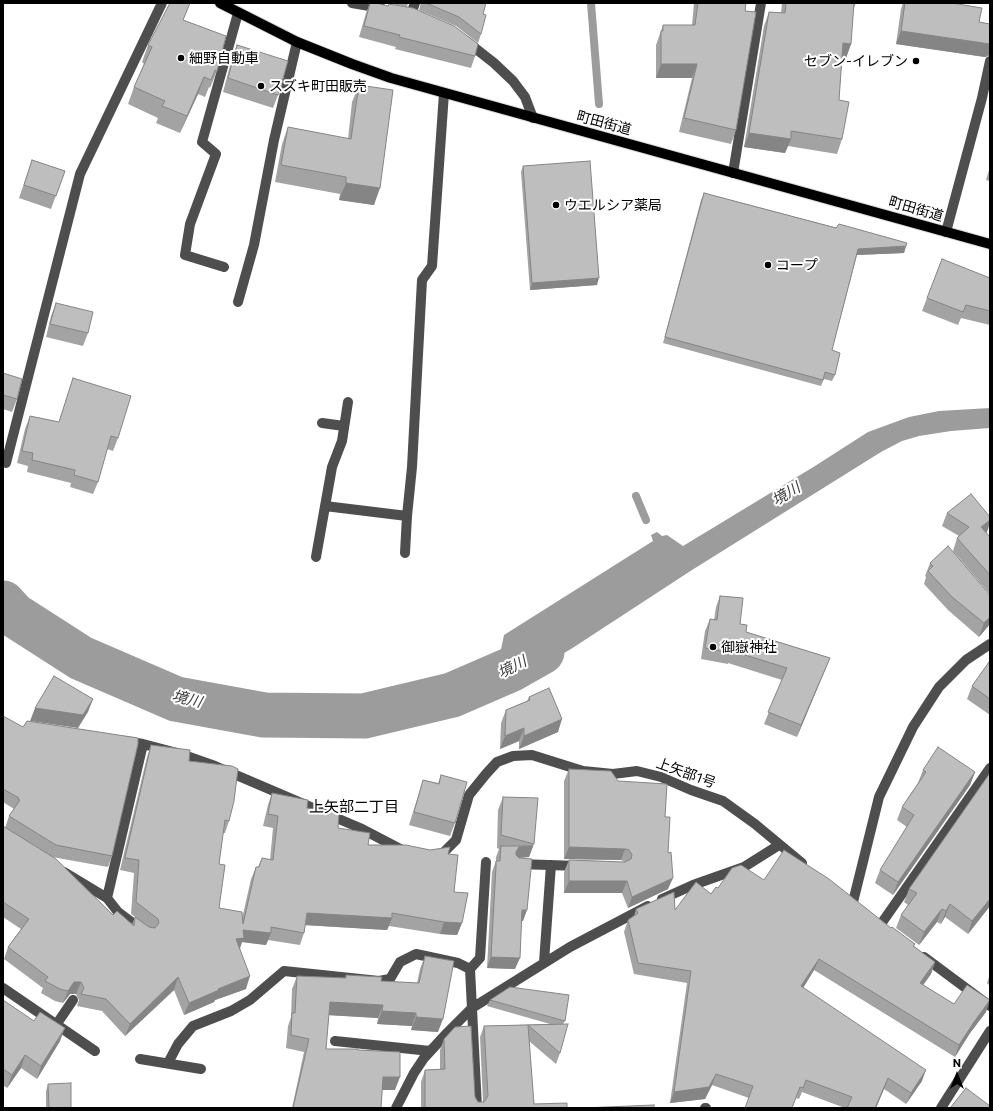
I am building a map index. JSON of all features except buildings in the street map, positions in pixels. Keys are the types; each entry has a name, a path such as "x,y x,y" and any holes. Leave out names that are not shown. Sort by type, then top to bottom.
{"main road":[{"name":"町田街道","path":"220,3 297,42 391,78 990,244"}],"street":[{"path":"3,458 6,463 80,174 162,3"},
{"path":"352,3 389,10"},
{"path":"411,15 415,3"},
{"path":"733,173 761,3"},
{"path":"224,267 185,255 190,224 216,154 202,142 238,13"},
{"path":"458,36 494,63 513,81 525,97 533,118"},
{"path":"238,302 254,245 274,140 297,42"},
{"path":"946,232 982,98 990,61"},
{"path":"405,553 412,467 422,280 432,266 444,93"},
{"path":"316,557 332,467 342,441 348,402"},
{"path":"322,423 344,426"},
{"path":"326,506 407,516"},
{"path":"853,902 879,797 913,727 939,687 966,660 990,644"},
{"path":"113,740 143,744 181,754 215,766 360,828 402,851 414,853"},
{"path":"107,898 143,744"},
{"name":"上矢部1号","path":"432,855 443,853 456,840 469,795 497,762 513,756 532,755 583,770 613,774 638,770 661,777 690,790 723,801 755,824 810,869"},
{"path":"881,924 990,768"},
{"path":"396,1108 414,1073 430,1051 472,1008 570,946 654,902 693,885 744,868 779,845"},
{"path":"477,1108 470,969 480,958 486,862"},
{"path":"518,864 590,866"},
{"path":"544,962 551,865"},
{"path":"55,866 107,898 118,912 148,934"},
{"path":"916,952 990,1006"},
{"path":"168,1064 178,1044 193,1026 231,1011 250,1000 284,971 379,982 390,979 400,962 416,954 458,963 470,969"},
{"path":"3,988 95,1051"},
{"path":"56,1025 73,1000"},
{"path":"941,1108 990,1031"},
{"path":"335,1041 430,1051"},
{"path":"140,1059 201,1069"}],"water":[{"path":"990,408 990,428 951,431 919,436 902,441 881,452 692,570 571,649 510,684 477,697 499,659 504,635 653,541 651,535 657,532 662,536 667,535 683,546 868,432 909,417 939,411"}],"waterway":[{"path":"591,3 599,104"},
{"path":"636,496 646,520"},
{"name":"境川","path":"3,603 14,615 81,658 176,699 264,715 364,716 452,695 512,669 542,652"}],"place":[{"name":"細野自動車","path":"181,58"},
{"name":"セブン-イレブン","path":"916,61"},
{"name":"スズキ町田販売","path":"261,86"},
{"name":"ウエルシア薬局","path":"556,205"},
{"name":"コープ","path":"768,265"},
{"name":"御嶽神社","path":"713,647"}],"district":[{"name":"上矢部二丁目","path":"354,807"}]}
